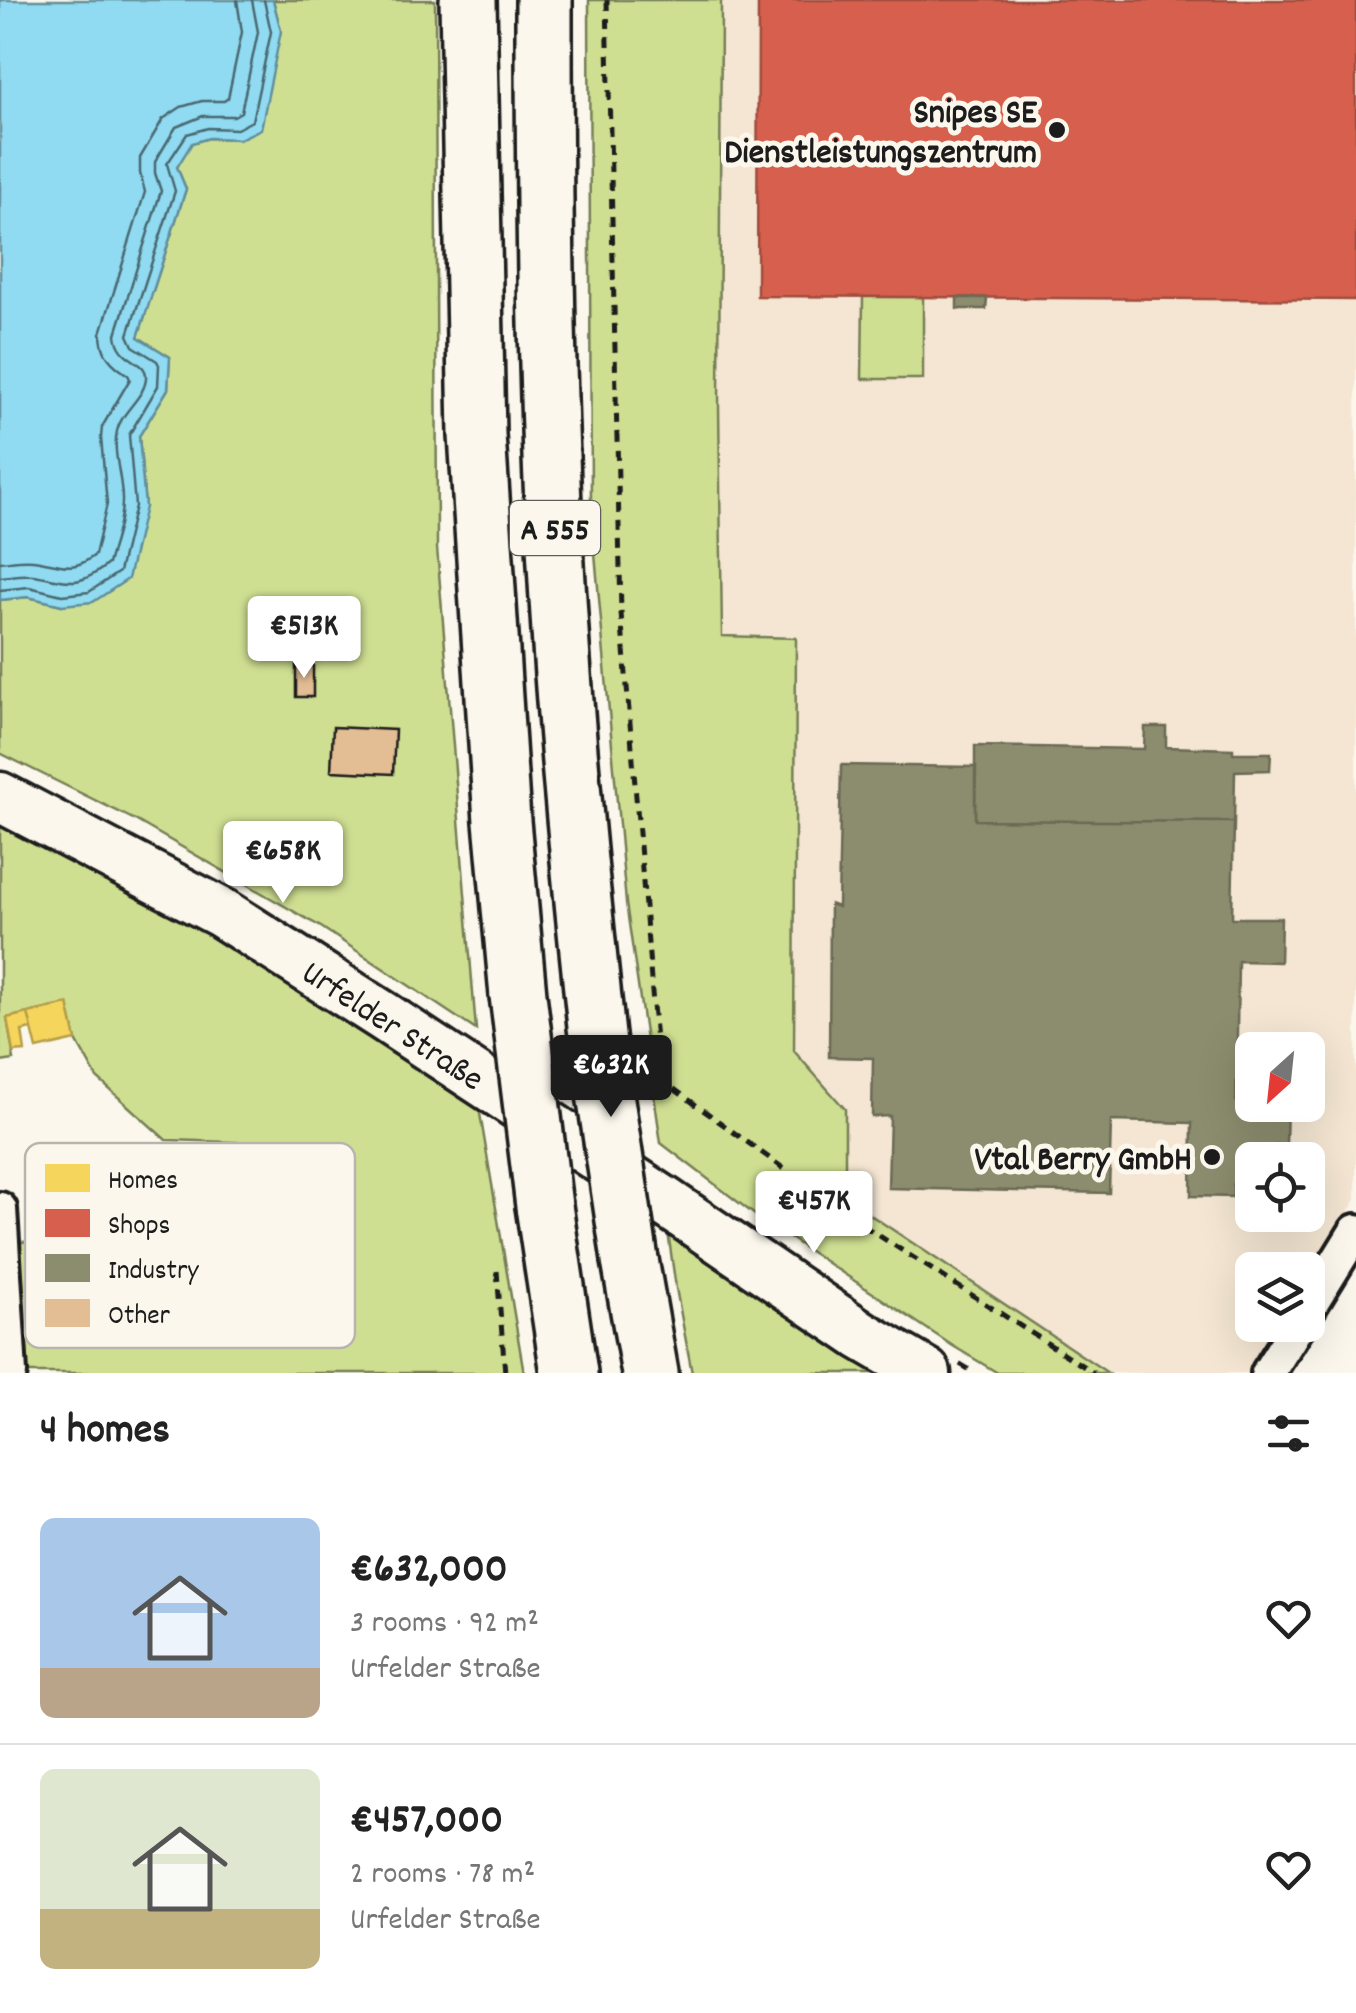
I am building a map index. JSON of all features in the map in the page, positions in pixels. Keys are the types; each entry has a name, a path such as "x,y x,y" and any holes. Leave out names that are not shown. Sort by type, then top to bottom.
{"highway":[{"name":"A 555","path":"468,0 477,436 500,801 518,995 570,1373"},
{"name":"A 555","path":"544,0 545,212 558,594 576,850 599,1054 650,1373"}],"main road":[{"name":"Urfelder Straße","path":"0,796 222,913 648,1190 861,1335 926,1373"}],"street":[{"path":"0,1208 10,1373"},
{"path":"1325,1281 1356,1230"},
{"path":"1268,1373 1287,1342"}],"path":[{"path":"607,0 621,613 658,1078 856,1220 1094,1373"},
{"path":"498,1271 505,1373"}],"shaded area":[{"path":"721,0 1356,0 1356,1199 1324,1252 1235,1252 1235,1342 1267,1342 1248,1373 1108,1373 845,1198 845,1109 794,1052 796,639 722,637"}],"green space":[{"path":"273,0 435,0 437,548 476,1030 321,927 135,820 0,753 0,600 28,597 62,605 145,507 139,436 168,389 170,357 138,337 186,189 177,167 191,143 209,138 240,139 281,31"},
{"path":"589,0 721,0 722,636 796,638 794,1051 845,1109 845,1198 1108,1373 998,1373 755,1215 661,1143 626,903 591,508"},
{"path":"863,297 923,297 923,379 862,379"},
{"path":"0,816 101,866 477,1096 524,1373 21,1373 12,1242 25,1242 25,1348 355,1348 355,1143 166,1140 97,1078 76,1040 68,1004 7,1018 14,1060 0,1062"},
{"path":"668,1232 895,1373 692,1373"}],"water":[{"path":"0,0 273,0 281,31 261,129 240,139 209,138 192,143 177,167 186,189 138,337 170,357 168,389 139,436 145,507 128,579 93,602 62,605 28,597 0,600"}],"building: Homes":[{"path":"68,1004 76,1040 37,1049 28,1013"},
{"path":"28,1013 32,1029 22,1031 25,1051 13,1052 7,1018"}],"building: Shops":[{"name":"Snipes SE Dienstleistungszentrum","path":"758,0 1356,0 1356,300 757,296"}],"building: Industry":[{"path":"957,298 987,298 986,309 957,309"},
{"path":"1145,727 1166,727 1166,747 1271,753 1270,770 1235,771 1234,822 975,820 975,746 1144,749"},
{"path":"841,765 976,767 975,820 1234,822 1232,918 1281,918 1280,962 1238,961 1235,1122 1287,1122 1286,1142 1235,1142 1233,1197 1191,1196 1192,1123 1111,1121 1109,1193 888,1188 890,1116 872,1117 873,1058 829,1057 830,904 838,907"}],"building: Other":[{"path":"296,665 313,665 313,697 296,697"},
{"path":"333,727 395,730 393,774 331,771"}],"place":[{"name":"Snipes SE Dienstleistungszentrum","path":"1057,130"},
{"name":"Vtal Berry GmbH","path":"1212,1157"}]}
